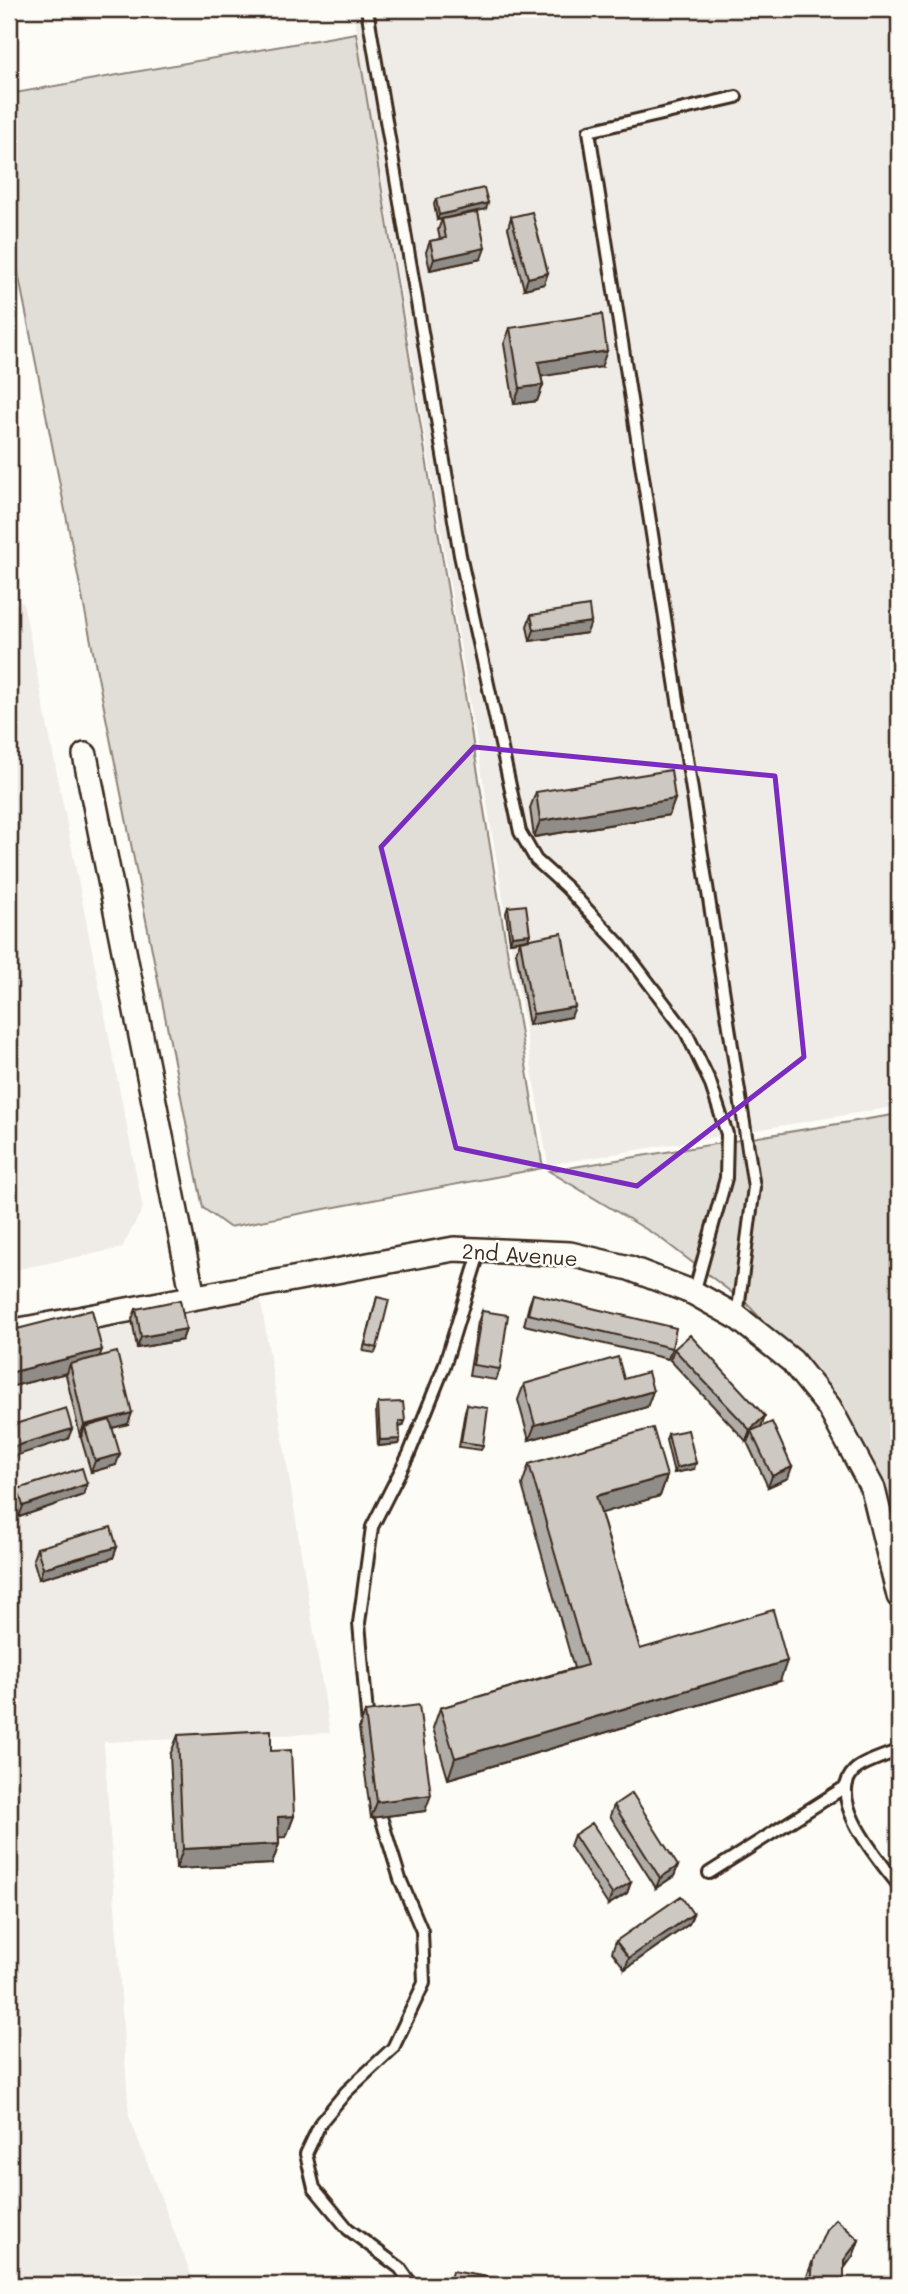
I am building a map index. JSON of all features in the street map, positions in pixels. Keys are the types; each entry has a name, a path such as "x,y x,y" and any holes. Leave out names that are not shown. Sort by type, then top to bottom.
{"street":[{"path":"85,755 193,1297"},
{"name":"2nd Avenue","path":"9,1332 454,1249 570,1254 629,1268 694,1293 737,1317 792,1361 829,1407 873,1489 899,1596"}],"lane":[{"path":"367,9 460,555 520,832 536,860 566,887 621,946 686,1032 710,1082 727,1134 726,1178 694,1293"},
{"path":"736,97 589,131 754,1187 737,1317"},
{"path":"369,1731 359,1623 372,1527 409,1454 444,1367 480,1250"},
{"path":"709,1873 845,1787 854,1770 899,1750"},
{"path":"845,1787 848,1811 899,1886"},
{"path":"375,1799 400,1879 422,1931 424,1983 393,2048 346,2092 321,2122 306,2154 314,2188 348,2229 400,2268 412,2285"}],"highlighted area":[{"path":"474,747 775,776 804,1057 637,1186 456,1148 381,847"}],"shaded area":[{"path":"353,9 899,9 899,1106 548,1165"},
{"path":"356,33 543,1168 229,1227 203,1208 9,227 9,94"},
{"path":"23,602 143,1208 122,1248 9,1271 9,605"},
{"path":"899,1114 899,1598 855,1446 815,1375 748,1305 659,1237 549,1171"},
{"path":"258,1283 330,1733 104,1742 129,2116 195,2285 9,2285 9,1330"}],"building":[{"path":"484,188 488,203 439,215 436,199"},
{"path":"478,212 485,248 434,259 430,241 446,238 442,219"},
{"path":"532,212 548,273 528,278 511,217"},
{"path":"602,314 607,351 538,362 543,385 520,388 510,328"},
{"path":"589,606 591,622 534,630 531,615"},
{"path":"671,770 675,799 540,821 536,792"},
{"path":"526,905 530,934 512,936 508,907"},
{"path":"562,933 575,1007 533,1014 520,941"},
{"path":"533,1294 676,1328 672,1348 528,1314"},
{"path":"377,1297 389,1300 377,1348 365,1345"},
{"path":"180,1300 186,1329 141,1337 136,1309"},
{"path":"92,1310 102,1350 9,1373 9,1331"},
{"path":"482,1311 508,1315 500,1369 473,1365"},
{"path":"690,1335 765,1416 750,1430 674,1349"},
{"path":"117,1352 132,1413 84,1425 70,1364"},
{"path":"618,1357 624,1379 648,1372 653,1391 535,1425 524,1384"},
{"path":"403,1402 405,1421 399,1421 400,1439 380,1440 378,1403"},
{"path":"467,1405 488,1408 483,1445 461,1442"},
{"path":"66,1408 72,1429 9,1448 9,1426"},
{"path":"110,1420 120,1454 95,1461 85,1427"},
{"path":"772,1422 792,1467 772,1476 751,1431"},
{"path":"653,1428 667,1476 596,1496 640,1649 773,1610 787,1661 455,1758 440,1708 587,1665 529,1464"},
{"path":"688,1430 696,1463 676,1468 668,1434"},
{"path":"82,1468 87,1484 23,1506 18,1489"},
{"path":"111,1527 117,1547 43,1568 37,1548"},
{"path":"419,1705 431,1795 377,1802 365,1712"},
{"path":"271,1730 271,1751 291,1750 294,1816 278,1817 279,1844 183,1849 178,1735"},
{"path":"632,1793 678,1866 660,1878 614,1805"},
{"path":"592,1823 631,1882 612,1894 574,1835"},
{"path":"681,1896 693,1914 629,1958 616,1941"},
{"path":"836,2219 859,2240 844,2260 846,2285 811,2285 813,2260 826,2230"},
{"path":"452,2271 536,2285 449,2285"}]}
